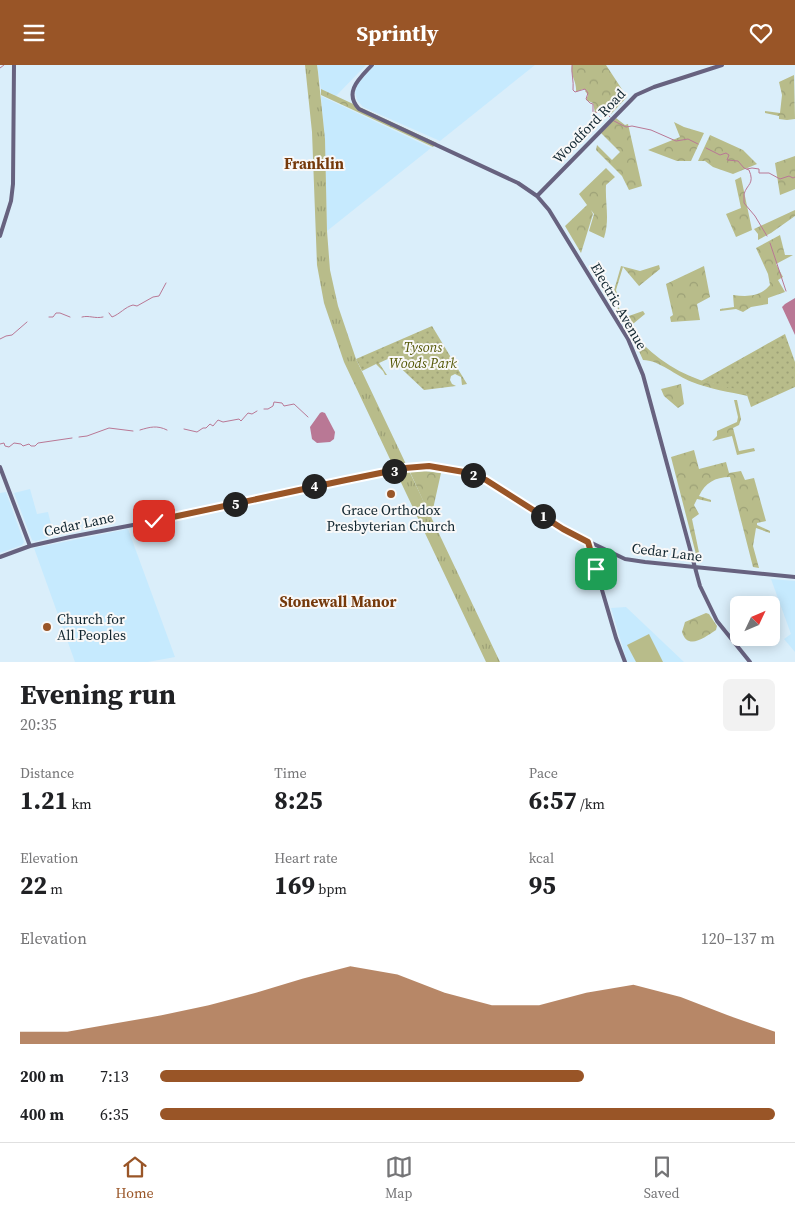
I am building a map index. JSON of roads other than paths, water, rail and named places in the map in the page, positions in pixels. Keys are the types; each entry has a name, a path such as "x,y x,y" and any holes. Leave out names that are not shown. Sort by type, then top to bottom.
{"main road":[{"path":"0,236 11,201 13,184 14,65"},
{"name":"Electric Avenue","path":"372,65 355,84 352,94 354,103 360,111 518,183 537,196 553,216 628,339 636,356 644,379 701,590 712,613 726,634 750,662"},
{"name":"Woodford Road","path":"537,196 636,95 654,87 722,65"},
{"name":"Cedar Lane","path":"0,557 30,546 117,527 216,509 314,487 423,466 464,472 486,480 563,529 625,559 795,577"},
{"path":"0,467 30,546"},
{"path":"588,542 616,638 625,662"}],"waterway":[{"path":"0,68 4,65"},
{"path":"572,65 573,90 575,92 585,89 588,93 586,99 593,104 593,112 606,113 610,117"},
{"path":"614,121 626,127 632,126 651,130 676,141 688,139 698,144"},
{"path":"706,148 720,155 726,153 729,155 727,160 738,161 744,168 749,170 751,181 744,194 744,203 755,216 767,236"},
{"path":"747,169 759,169 759,173 769,173 780,179 789,176 795,177"},
{"path":"770,243 786,291"},
{"path":"109,313 112,317 130,306 137,306 153,297 159,296 166,283"},
{"path":"49,317 53,317 56,313 70,317"},
{"path":"82,317 103,317"},
{"path":"0,339 12,335 27,322"},
{"path":"264,409 273,406 274,402 282,403 284,406 294,404 308,417"},
{"path":"184,429 197,432 210,424 213,426 218,420 223,422 239,419 241,421 248,413 252,414 257,411"},
{"path":"140,430 154,427 167,430"},
{"path":"79,437 109,428 133,431"},
{"path":"0,444 4,443 5,446 9,447 14,443 23,446 29,444 35,446 38,443 72,438"}],"place":[{"name":"Grace Orthodox Presbyterian Church","path":"391,494"},
{"name":"Church for All Peoples","path":"47,627"}],"district":[{"name":"Franklin","path":"314,163"},
{"name":"Stonewall Manor","path":"338,601"}],"park label":[{"name":"Tysons Woods Park","path":"423,355"}]}
